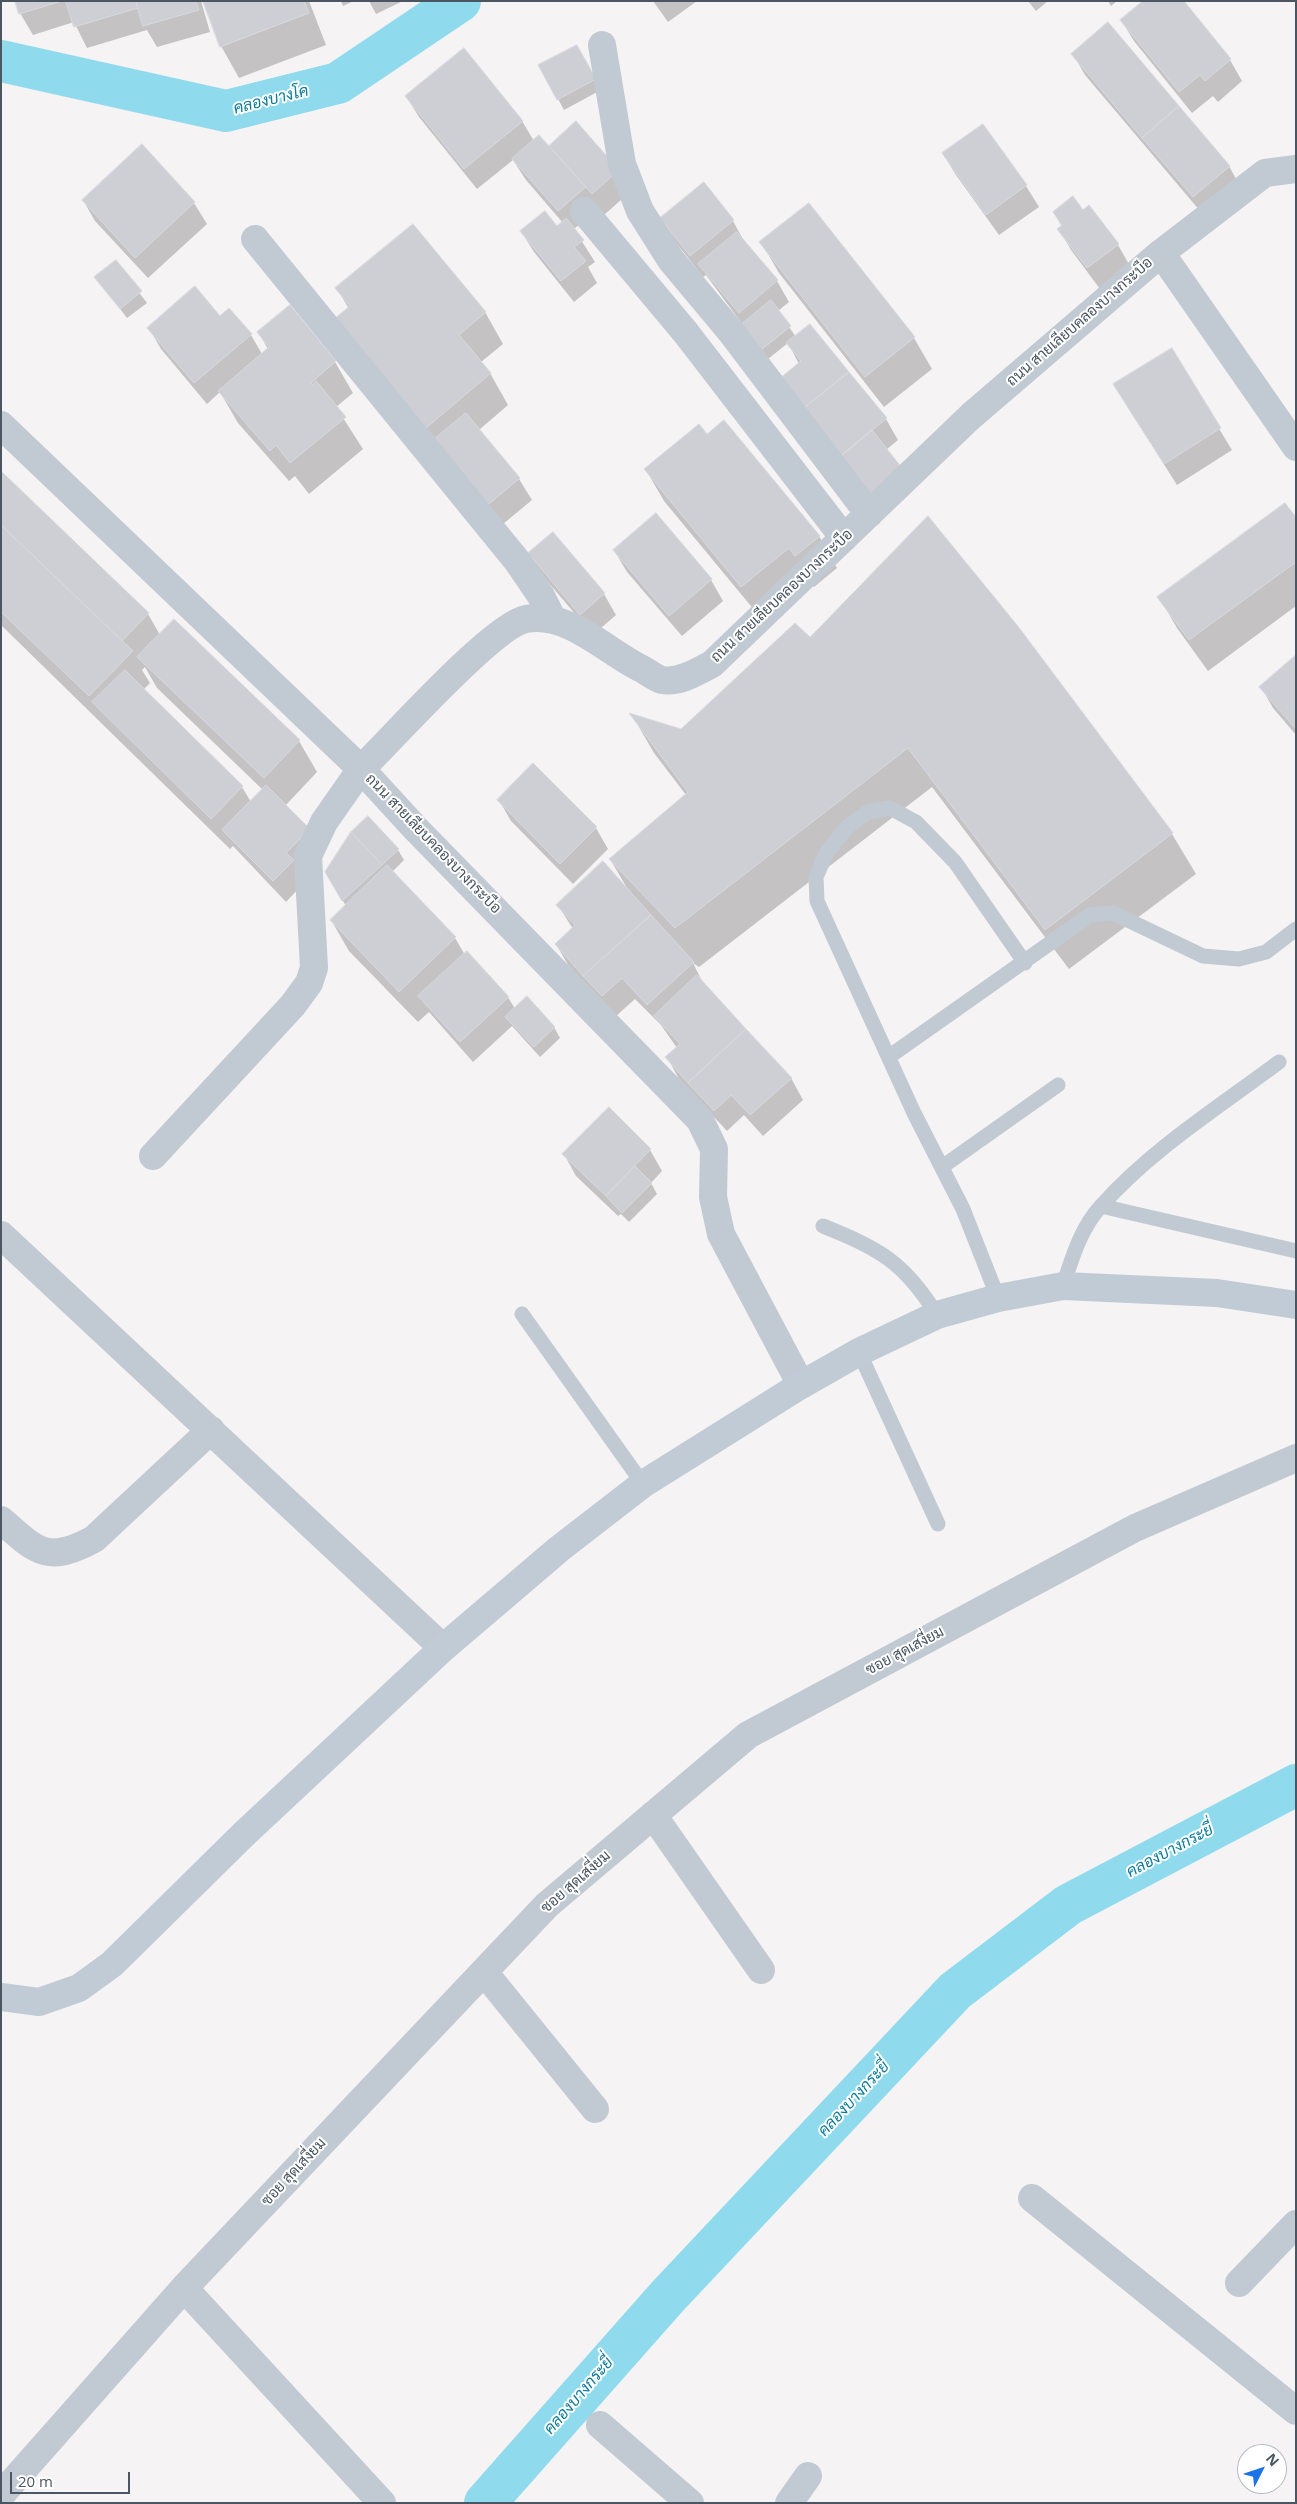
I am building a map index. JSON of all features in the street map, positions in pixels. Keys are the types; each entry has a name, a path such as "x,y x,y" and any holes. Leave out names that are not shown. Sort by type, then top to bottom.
{"street":[{"path":"602,45 622,164 640,212 671,260 732,333 869,514"},
{"name":"ถนน สายเลียบคลองบางกระบือ","path":"801,1385 720,1234 713,1197 714,1149 700,1120 415,828 361,769 479,651 502,631 525,619 554,620 578,630 628,662 662,680 688,676 712,664 971,416 1161,252 1265,173 1296,169"},
{"path":"584,211 686,332 844,538"},
{"path":"255,239 518,562 541,596 554,620"},
{"path":"1161,252 1296,447"},
{"path":"1,425 361,769 324,822 308,856 314,968 309,984 293,1005 153,1156"},
{"path":"1,1235 443,1648"},
{"path":"1,1997 39,2002 79,1988 112,1964 244,1834 443,1648 559,1549 643,1484 801,1385 859,1352 937,1315 998,1298 1063,1286 1217,1293 1296,1305"},
{"path":"1,1520 29,1545 50,1553 72,1551 94,1538 211,1430"},
{"name":"ซอย สุดเสงี่ยม","path":"1,2495 184,2288 547,1905 748,1735 1135,1528 1296,1458"},
{"path":"653,1815 761,1970"},
{"path":"484,1972 595,2109"},
{"path":"1032,2198 1296,2411"},
{"path":"1239,2283 1296,2224"},
{"path":"184,2288 382,2503"},
{"path":"600,2425 690,2503"},
{"path":"789,2503 808,2476"}],"lane":[{"path":"998,1298 963,1209 914,1114 890,1056 817,901 816,877 826,852 847,827 868,812 890,808 916,822 956,862 1025,962"},
{"path":"890,1056 1090,915 1114,913 1202,956 1239,959 1266,952 1296,929"},
{"path":"1063,1286 1076,1245 1101,1206 1161,1150 1279,1062"},
{"path":"942,1167 1058,1085"},
{"path":"1101,1206 1296,1251"},
{"path":"823,1226 865,1243 899,1265 922,1291 937,1315"},
{"path":"522,1314 643,1484"},
{"path":"859,1352 938,1524"}],"building":[{"path":"15,1 62,1 19,14"},
{"path":"66,1 136,1 138,8 74,27"},
{"path":"136,1 196,1 199,10 143,26"},
{"path":"203,1 304,1 309,13 220,47"},
{"path":"1143,1 1184,1 1231,59 1205,81 1200,75 1179,92 1120,20"},
{"path":"1108,22 1179,106 1142,138 1071,54"},
{"path":"577,45 596,79 557,100 538,65"},
{"path":"464,48 523,121 464,169 405,96"},
{"path":"1179,106 1230,166 1193,197 1142,138"},
{"path":"576,121 619,170 592,194 549,146"},
{"path":"983,124 1027,185 986,215 942,153"},
{"path":"539,135 586,187 558,211 512,159"},
{"path":"142,144 195,202 135,258 82,200"},
{"path":"704,182 734,220 690,256 660,218"},
{"path":"1073,196 1083,210 1089,205 1119,244 1087,268 1057,229 1062,225 1053,212"},
{"path":"809,203 915,337 865,377 759,242"},
{"path":"545,211 557,226 566,218 584,240 574,247 586,261 561,281 520,231"},
{"path":"413,224 486,312 459,335 491,373 426,428 334,319 350,306 335,288"},
{"path":"737,232 778,280 739,313 698,264"},
{"path":"116,260 142,291 120,309 94,277"},
{"path":"195,286 220,316 229,308 252,334 194,383 147,328"},
{"path":"771,300 791,326 761,350 741,325"},
{"path":"290,305 336,361 311,383 312,385 316,381 346,417 290,463 276,445 270,451 218,391 269,347 257,332"},
{"path":"810,324 849,372 803,409 779,379 801,361 786,343"},
{"path":"1172,348 1221,428 1164,464 1113,384"},
{"path":"849,372 887,418 841,456 803,409"},
{"path":"466,413 520,478 484,508 430,443"},
{"path":"724,420 820,536 795,556 789,548 741,587 644,469 699,424 707,434"},
{"path":"872,430 902,468 866,497 836,460"},
{"path":"1,471 149,613 122,641 1,525"},
{"path":"1285,503 1296,517 1296,562 1189,640 1157,597"},
{"path":"656,513 712,579 669,616 613,550"},
{"path":"928,516 1017,625 1173,833 1045,930 908,748 675,928 609,859 688,792 629,713 681,729 795,623 810,637"},
{"path":"1,525 133,651 89,696 1,612"},
{"path":"553,532 605,593 580,615 528,553"},
{"path":"174,619 300,740 264,778 137,657"},
{"path":"1296,655 1296,729 1259,687"},
{"path":"125,670 243,786 211,819 92,702"},
{"path":"533,763 597,827 560,864 497,800"},
{"path":"266,785 310,829 286,853 294,860 273,881 222,830"},
{"path":"368,816 399,849 382,865 351,832"},
{"path":"351,832 382,865 342,901 325,872"},
{"path":"603,861 651,915 583,976 555,944 575,925 556,905"},
{"path":"387,865 456,937 399,992 330,920"},
{"path":"651,915 694,962 647,1005 622,978 602,996 583,976"},
{"path":"467,951 509,997 460,1042 418,996"},
{"path":"697,975 746,1029 688,1083 665,1057 680,1044 654,1016"},
{"path":"527,996 555,1027 534,1047 505,1017"},
{"path":"746,1029 792,1078 750,1115 731,1095 714,1111 688,1083"},
{"path":"609,1107 651,1149 606,1196 562,1154"},
{"path":"635,1166 652,1183 622,1213 606,1196"}],"waterway":[{"name":"คลองบางโค","path":"1,61 226,111 338,83 460,1"},
{"name":"คลองบางกระยี่","path":"485,2503 668,2296 955,1991 1068,1905 1296,1785"}]}
